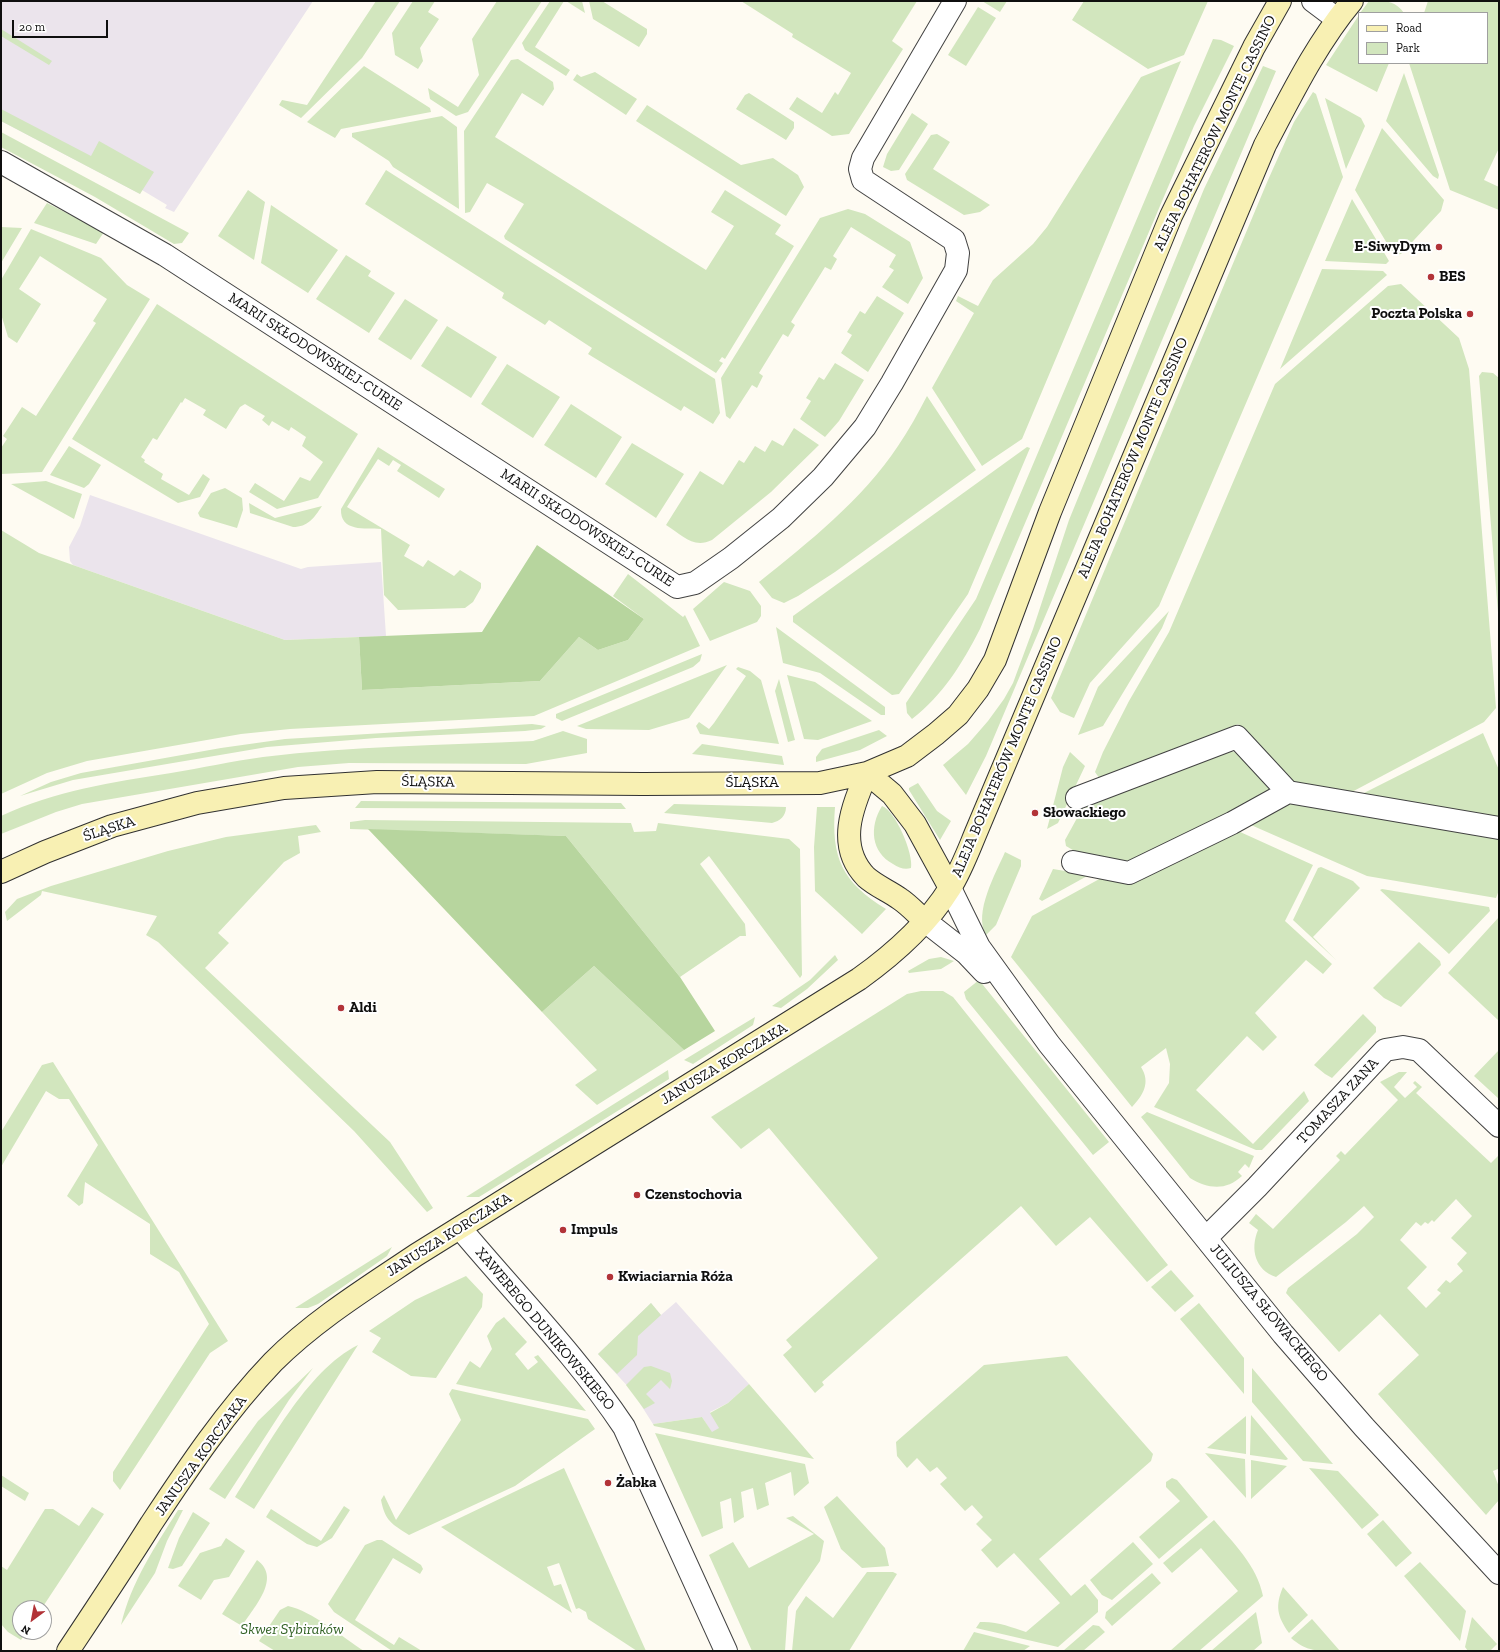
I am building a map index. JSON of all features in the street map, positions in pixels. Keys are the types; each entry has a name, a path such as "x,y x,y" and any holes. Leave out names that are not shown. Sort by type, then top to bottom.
{"street":[{"name":"MARII SKŁODOWSKIEJ-CURIE","path":"1,162 165,255 662,579 677,587 695,583 731,558 781,518 823,477 865,427 892,383 956,270 958,253 954,240 863,180 860,169 863,158 955,1"},
{"name":"ALEJA BOHATERÓW MONTE CASSINO","path":"867,773 907,756 958,715 974,694 995,660 1050,512 1171,216 1254,47 1280,1"},
{"path":"1313,1 1337,19"},
{"name":"ALEJA BOHATERÓW MONTE CASSINO","path":"926,921 950,888 977,830 1265,146 1302,74 1337,19 1352,1"},
{"path":"1077,798 1237,737 1288,792 1499,828"},
{"name":"ŚLĄSKA","path":"1,872 45,852 112,826 197,803 284,788 377,782 643,784 820,783 867,773"},
{"path":"867,773 892,794 915,824 950,888 979,947 1049,1044 974,960 900,899 866,876 853,858 849,848 849,823 854,804 867,773"},
{"path":"1073,862 1129,873 1232,823 1288,792"},
{"name":"JANUSZA KORCZAKA","path":"68,1651 177,1485 219,1426 274,1362 311,1329 416,1255 859,979 892,954 926,921"},
{"name":"JULIUSZA SŁOWACKIEGO","path":"1049,1044 1304,1357 1368,1431 1499,1573"},
{"name":"TOMASZA ZANA","path":"1206,1238 1257,1187 1385,1050 1403,1047 1419,1050 1499,1126"},
{"name":"XAWEREGO DUNIKOWSKIEGO","path":"460,1228 593,1383 624,1427 726,1651"}],"shaded area":[{"path":"1,1 313,1 174,212 165,208 167,205 142,190 140,194 1,121"},
{"path":"90,495 301,569 308,567 381,562 386,636 285,640 73,565 70,561 69,547 80,526"},
{"path":"676,1302 749,1384 728,1403 710,1412 720,1428 712,1433 702,1417 653,1424 632,1391 598,1354 651,1303 661,1315"}],"green space":[{"path":"376,1 400,1 362,58 301,118 279,105 282,100 307,105"},
{"path":"413,1 435,1 428,12 439,19 420,48 423,61 418,69 395,55 392,33"},
{"path":"497,1 542,1 468,112 456,116 430,99 428,88 458,107 479,75 472,39"},
{"path":"550,1 564,1 535,47 570,70 566,76 525,50 522,43"},
{"path":"566,1 582,1 585,13"},
{"path":"589,1 602,1 647,29 647,34 639,47 593,19"},
{"path":"741,1 917,1 892,41 903,49 849,134 832,136 789,109 797,97 822,113 835,92 838,95 851,73 792,37 793,34"},
{"path":"982,1 1007,1 1000,12"},
{"path":"1084,1 1208,1 1184,55 1148,69 1072,20"},
{"path":"1369,1 1385,1 1393,3 1403,12 1361,12"},
{"path":"1428,1 1499,1 1499,148 1484,180 1499,187 1499,210 1450,190 1409,64 1488,64 1488,12 1424,12"},
{"path":"978,7 996,18 966,66 948,55"},
{"path":"1358,17 1358,64 1389,64 1377,92 1326,65"},
{"path":"1,29 52,61 49,65 1,36"},
{"path":"1213,39 1221,40 1234,46 1194,126 980,629 959,667 951,678 933,700 912,719 907,713 906,703 976,599"},
{"path":"518,59 553,82 554,89 543,106 522,93 495,137 706,270 734,226 711,212 725,190 781,225 775,234 794,246 725,359 722,357 719,361 723,363 716,373 505,239 504,236 524,204 487,183 470,212 465,213 464,131 511,60"},
{"path":"1181,61 1022,439 982,466 932,388 974,313 956,301 958,296 978,306 993,280 1033,244 1047,227 1141,77"},
{"path":"364,66 430,108 431,112 341,129 335,138 307,122"},
{"path":"1263,66 1276,71 986,756 966,795 943,765 968,744 988,721 1004,699 1013,683 1033,629 1069,520 1204,189"},
{"path":"595,72 637,99 626,115 573,80 577,74 581,77"},
{"path":"1404,73 1439,175 1438,179 1433,176 1386,121"},
{"path":"1313,92 1316,94 1343,177 1159,606 1090,683 1074,718 1060,712 1051,698 1268,180 1294,122"},
{"path":"749,93 794,122 794,128 786,140 736,109 745,95"},
{"path":"1325,98 1361,118 1365,126 1346,169"},
{"path":"647,105 741,165 773,158 798,175 804,187 786,216 636,121"},
{"path":"1,109 91,156 99,141 154,172 140,194 1,121"},
{"path":"912,113 928,124 899,170 891,171 883,167 887,154"},
{"path":"442,116 457,127 459,209 393,167 389,161 352,137 352,133"},
{"path":"1382,128 1444,200 1441,211 1401,254 1394,255 1355,190"},
{"path":"1,132 189,233 182,243 174,244 95,197 1,147"},
{"path":"937,134 950,142 933,169 990,205 980,212 964,215 907,180 905,174 931,135"},
{"path":"386,170 715,379 720,413 713,424 684,406 681,411 588,354 592,348 549,320 545,325 502,298 504,293 365,204"},
{"path":"248,190 265,202 254,260 218,236"},
{"path":"1352,199 1389,261 1386,264 1325,261"},
{"path":"47,203 104,232 96,244 34,223"},
{"path":"271,205 338,250 308,293 261,263"},
{"path":"848,209 865,214 910,242 923,278 908,304 882,287 894,270 889,267 896,255 851,227 833,256 837,259 831,270 825,267 791,322 795,325 788,337 783,334 759,373 763,376 757,388 752,385 730,419 726,416 721,378 820,218"},
{"path":"1,227 22,228 1,263"},
{"path":"31,229 101,258 127,285 150,299 42,472 1,474 1,448 7,439 3,436 22,407 36,416 96,323 93,321 107,299 40,256 19,289 41,304 17,343 8,337 1,314 1,280"},
{"path":"346,255 371,271 368,276 395,293 369,333 316,299"},
{"path":"1322,269 1383,271 1387,275 1280,369"},
{"path":"1401,284 1459,338 1469,369 1496,708 1484,722 1348,794 1294,784 1238,724 1102,782 1095,772 1103,752 1129,701 1169,632 1275,384 1388,286"},
{"path":"877,296 904,313 868,372 841,353 852,335 847,332 860,311 865,314"},
{"path":"405,299 438,320 411,360 378,339"},
{"path":"157,304 358,434 318,498 277,509 249,492 255,483 284,501 300,477 310,481 323,462 302,446 306,437 291,427 289,431 272,421 269,426 262,420 265,416 245,404 240,407 226,429 203,415 206,410 185,398 157,440 153,438 141,457 145,460 144,462 163,474 161,479 189,495 203,474 210,479 200,497 178,503 72,439"},
{"path":"447,326 497,357 471,398 421,366"},
{"path":"835,363 864,380 839,421 825,437 800,419 811,401 806,398 819,377 824,380"},
{"path":"507,364 560,397 533,438 481,404"},
{"path":"1482,372 1493,373 1499,378 1499,625 1479,376"},
{"path":"927,396 976,470 835,572 798,596 784,603 772,598 759,582 834,519 868,484 884,466 902,440"},
{"path":"571,404 622,437 596,478 544,445"},
{"path":"794,428 819,445 771,492 712,540 699,543 693,542 666,525 700,471 723,485 739,460 744,463 755,446 765,452 772,440 783,446"},
{"path":"632,443 684,474 656,518 605,484"},
{"path":"69,446 101,465 89,484 84,488 50,475"},
{"path":"378,447 445,489 439,498 397,471 401,465 393,460 389,466 378,459 347,507 410,545 404,556 423,567 428,560 454,576 460,570 481,583 481,588 473,602 465,608 398,610 384,595 381,529 361,528 349,525 345,522 342,516 341,509"},
{"path":"1027,447 1030,448 968,594 899,694 892,695 793,622 793,616"},
{"path":"46,481 82,494 74,519 11,484"},
{"path":"225,488 242,498 243,510 237,528 200,517 198,513 211,493"},
{"path":"249,503 275,518 322,506 307,524 293,527 250,513"},
{"path":"1,530 39,553 285,640 359,637 362,690 540,681 579,637 598,650 628,640 644,619 613,596 628,574 683,617 685,615 700,646 534,716 290,729 241,734 87,761 47,773 1,794"},
{"path":"537,545 644,619 628,640 598,650 579,637 540,681 362,690 359,637 482,632"},
{"path":"724,582 750,591 761,606 761,616 757,622 710,641 693,609"},
{"path":"1169,611 1162,628 1103,726 1078,735 1098,687"},
{"path":"776,627 885,707 885,715 881,715 820,673 783,663"},
{"path":"702,654 700,661 693,667 562,721 556,718 556,714"},
{"path":"727,665 689,718 649,730 586,729 577,726"},
{"path":"738,667 750,671 761,680 779,744 700,734 696,726 699,722 709,729 746,676 736,669"},
{"path":"787,675 815,682 872,721 818,740 804,739"},
{"path":"779,679 795,740 788,742 775,691"},
{"path":"532,724 546,726 541,729 525,731 376,738 267,747 73,780 20,796 51,782 81,773 221,748 285,739"},
{"path":"879,730 887,736 860,750 816,762 816,757 822,749"},
{"path":"563,731 587,739 587,753 526,764 349,763 298,767 82,804 56,812 1,834 1,816 21,807 84,788 127,780 240,760 297,753 364,748 533,741"},
{"path":"1483,733 1499,770 1499,821 1363,797 1364,793"},
{"path":"702,744 782,756 784,765 692,754"},
{"path":"1227,750 1237,753 1272,791 1129,861 1078,853 1066,846 1065,840 1082,809"},
{"path":"1070,752 1085,766 1058,823 1047,829 1063,767"},
{"path":"918,783 937,811 951,821 940,840 909,790 909,788"},
{"path":"361,801 621,803 626,809 355,808"},
{"path":"1294,802 1343,811 1343,813 1356,815 1357,813 1499,838 1499,890 1496,898 1367,876 1251,825 1252,823"},
{"path":"674,804 786,807 782,818 772,823 664,813"},
{"path":"882,806 892,815 907,843 910,853 911,868 906,869 893,864 880,853 876,846 874,838 875,822"},
{"path":"817,807 835,807 835,841 842,867 859,889 886,909 862,934 815,891 814,847"},
{"path":"365,820 631,823 634,832 656,831 658,823 789,839 800,849 802,975 800,978 709,856 700,864 745,924 746,936 740,936 680,977 566,836 350,829 350,822"},
{"path":"316,825 321,832 298,836 300,853 284,862 218,933 229,943 205,968 390,1142 433,1208 427,1212 354,1131 158,942 146,935 157,916 42,891 41,895 7,921 5,912 17,899 51,886 168,851 226,837"},
{"path":"368,829 566,836 680,977 715,1031 684,1050 594,966 542,1012"},
{"path":"1238,831 1313,865 1285,921 1332,964 1323,974 1306,960 1255,1013 1277,1037 1263,1051 1247,1036 1196,1090 1253,1144 1304,1091 1309,1101 1262,1150 1256,1150 1154,1107 1169,1083 1170,1064 1166,1048 1141,1067 1144,1073 1145,1084 1142,1093 1132,1107 1011,957 1032,916 1103,877"},
{"path":"1005,852 1021,860 1021,866 996,925 986,935 982,916 984,905 987,893"},
{"path":"1321,867 1353,881 1360,888 1313,937 1336,960 1293,920 1318,868"},
{"path":"1053,869 1089,875 1042,901 1039,899"},
{"path":"1382,889 1489,907 1490,911 1449,954 1380,890"},
{"path":"1499,917 1499,1021 1448,973"},
{"path":"1419,942 1440,961 1441,965 1401,1007 1384,998 1373,988"},
{"path":"835,955 838,960 807,989 781,1008 772,1006 810,980"},
{"path":"941,957 954,961 941,969 909,973 908,971 929,959"},
{"path":"594,966 684,1050 597,1105 575,1085 597,1070 542,1012"},
{"path":"979,980 1109,1142 1093,1155 966,999 964,992"},
{"path":"921,991 943,991 953,997 1168,1265 1147,1282 1090,1217 1056,1246 1021,1206 822,1382 824,1385 815,1393 783,1355 792,1347 786,1340 878,1258 769,1128 741,1149 711,1117 907,994"},
{"path":"1363,1014 1376,1027 1376,1032 1332,1078 1314,1065"},
{"path":"755,1017 753,1025 693,1064 684,1060"},
{"path":"1499,1050 1499,1099 1474,1076"},
{"path":"53,1062 228,1341 210,1353 120,1490 113,1481 113,1472 209,1324 179,1272 150,1254 150,1224 85,1182 83,1203 79,1206 67,1196 98,1145 69,1099 59,1099 46,1091 1,1167 1,1132 42,1065"},
{"path":"668,1070 669,1079 479,1197 466,1197"},
{"path":"1399,1072 1407,1072 1394,1087 1405,1098 1417,1087 1413,1083 1415,1081 1422,1087 1416,1093 1491,1163 1499,1155 1499,1471 1498,1469 1493,1471 1499,1487 1499,1500 1486,1515 1378,1394 1419,1355 1380,1314 1339,1352 1286,1293 1288,1288 1357,1234 1374,1217 1364,1206 1276,1277 1263,1269 1256,1258 1254,1244 1258,1230 1249,1223 1256,1214 1273,1229 1340,1160 1336,1156 1341,1151 1345,1155 1398,1100 1380,1082","holes":["1456,1199 1472,1216 1451,1238 1467,1253 1457,1264 1463,1271 1450,1283 1446,1280 1437,1290 1441,1293 1426,1308 1407,1288 1427,1267 1400,1240 1416,1222 1421,1226 1425,1222 1428,1224 1432,1220 1434,1222"]},
{"path":"1147,1112 1254,1156 1249,1168 1245,1164 1238,1172 1242,1176 1236,1181 1223,1186 1210,1186 1197,1182 1190,1178 1141,1117"},
{"path":"392,1247 387,1256 318,1304 308,1308 295,1308"},
{"path":"1171,1270 1194,1296 1175,1312 1151,1287"},
{"path":"466,1276 483,1294 482,1307 436,1378 411,1376 372,1352 381,1338 369,1331 415,1300"},
{"path":"651,1303 661,1315 638,1336 637,1355 617,1374 598,1354"},
{"path":"1199,1303 1244,1358 1244,1394 1180,1319"},
{"path":"504,1317 527,1342 515,1354 528,1370 538,1362 534,1357 538,1355 586,1411 456,1384 470,1361 480,1368 492,1349 487,1336 496,1323"},
{"path":"358,1345 254,1509 235,1497 274,1434 305,1392 321,1373 339,1357"},
{"path":"1067,1356 1153,1454 1151,1461 1039,1559 1071,1596 1085,1584 1098,1600 1098,1612 1058,1647 976,1628 980,1622 992,1622 1026,1632 1060,1603 1014,1553 997,1568 981,1550 992,1540 976,1524 983,1517 972,1505 965,1511 940,1484 947,1478 937,1467 930,1472 917,1458 907,1468 897,1456 896,1442 984,1365"},
{"path":"651,1366 670,1373 672,1381 670,1389 661,1380 646,1394 655,1403 644,1409 626,1385 644,1367"},
{"path":"313,1368 289,1400 225,1499 209,1489 258,1421"},
{"path":"1252,1368 1333,1464 1303,1461 1252,1402"},
{"path":"749,1384 814,1459 654,1426 653,1424 702,1417 712,1432 719,1428 710,1413 728,1403"},
{"path":"452,1389 588,1419 595,1429 515,1486 409,1535 390,1521 385,1513 381,1500 384,1495 396,1520 461,1420 449,1394"},
{"path":"1251,1415 1288,1459 1286,1460 1250,1455"},
{"path":"1246,1416 1246,1454 1207,1448"},
{"path":"655,1433 805,1464 809,1483 794,1496 791,1472 765,1483 769,1505 757,1510 753,1488 741,1492 744,1517 734,1523 731,1498 720,1502 723,1528 702,1537"},
{"path":"1205,1453 1245,1459 1246,1498"},
{"path":"1251,1460 1287,1466 1251,1499"},
{"path":"564,1468 646,1651 637,1651 588,1619 586,1612 579,1608 576,1609 559,1563 547,1567 554,1586 561,1584 572,1613 441,1527"},
{"path":"1309,1468 1338,1471 1379,1515 1362,1529"},
{"path":"1,1475 29,1493 25,1501 1,1486"},
{"path":"1172,1478 1177,1480 1208,1517 1159,1559 1139,1537 1180,1501 1166,1487 1166,1482"},
{"path":"837,1496 885,1548 889,1566 862,1568 841,1549 824,1507"},
{"path":"344,1506 350,1510 332,1538 317,1547 307,1544 266,1517 271,1509 321,1541"},
{"path":"92,1507 104,1514 47,1600 12,1600 12,1634 8,1632 1,1624 1,1566 7,1570 45,1509 53,1509 79,1526"},
{"path":"178,1510 183,1510 167,1541 155,1573 121,1625 125,1609 137,1579 152,1551"},
{"path":"193,1512 210,1523 182,1566 173,1569 168,1568 179,1538"},
{"path":"793,1516 824,1541 820,1561 788,1607 785,1651 752,1651 709,1555 733,1542 749,1568 814,1534 786,1518"},
{"path":"1214,1520 1250,1564 1260,1585 1263,1596 1199,1651 1170,1651 1238,1591 1201,1548 1172,1573 1163,1563"},
{"path":"1383,1520 1412,1553 1396,1567 1367,1534"},
{"path":"226,1538 245,1551 229,1577 214,1580 201,1600 178,1586 200,1553 221,1546"},
{"path":"377,1540 382,1540 421,1565 423,1569 420,1574 393,1558 355,1620 394,1645 399,1637 422,1651 392,1651 334,1612 328,1604 365,1545"},
{"path":"1133,1542 1153,1564 1112,1600 1102,1595 1090,1580"},
{"path":"257,1560 264,1567 267,1575 266,1584 259,1602 242,1626 222,1614"},
{"path":"1420,1562 1466,1611 1460,1641 1404,1576"},
{"path":"867,1572 893,1572 897,1574 849,1651 792,1651 796,1611 806,1596 833,1618"},
{"path":"1152,1573 1161,1583 1112,1626 1105,1618 1106,1612"},
{"path":"1283,1587 1308,1615 1289,1633 1278,1611 1280,1594"},
{"name":"Skwer Sybiraków","path":"288,1606 307,1613 364,1651 275,1651 259,1641 280,1610"},
{"path":"1256,1612 1262,1643 1253,1651 1211,1651"},
{"path":"1472,1617 1497,1644 1490,1651 1468,1651 1465,1647"},
{"path":"1312,1619 1340,1651 1313,1650 1302,1646 1291,1638"},
{"path":"1093,1625 1099,1626 1105,1632 1083,1651 1063,1651"},
{"path":"974,1632 1030,1646 1023,1651 963,1651"}],"place":[{"name":"E-SiwyDym","path":"1439,247"},
{"name":"BES","path":"1431,277"},
{"name":"Poczta Polska","path":"1470,314"},
{"name":"Słowackiego","path":"1035,813"},
{"name":"Aldi","path":"341,1008"},
{"name":"Czenstochovia","path":"637,1195"},
{"name":"Impuls","path":"563,1230"},
{"name":"Kwiaciarnia Róża","path":"610,1277"},
{"name":"Żabka","path":"608,1483"}]}
